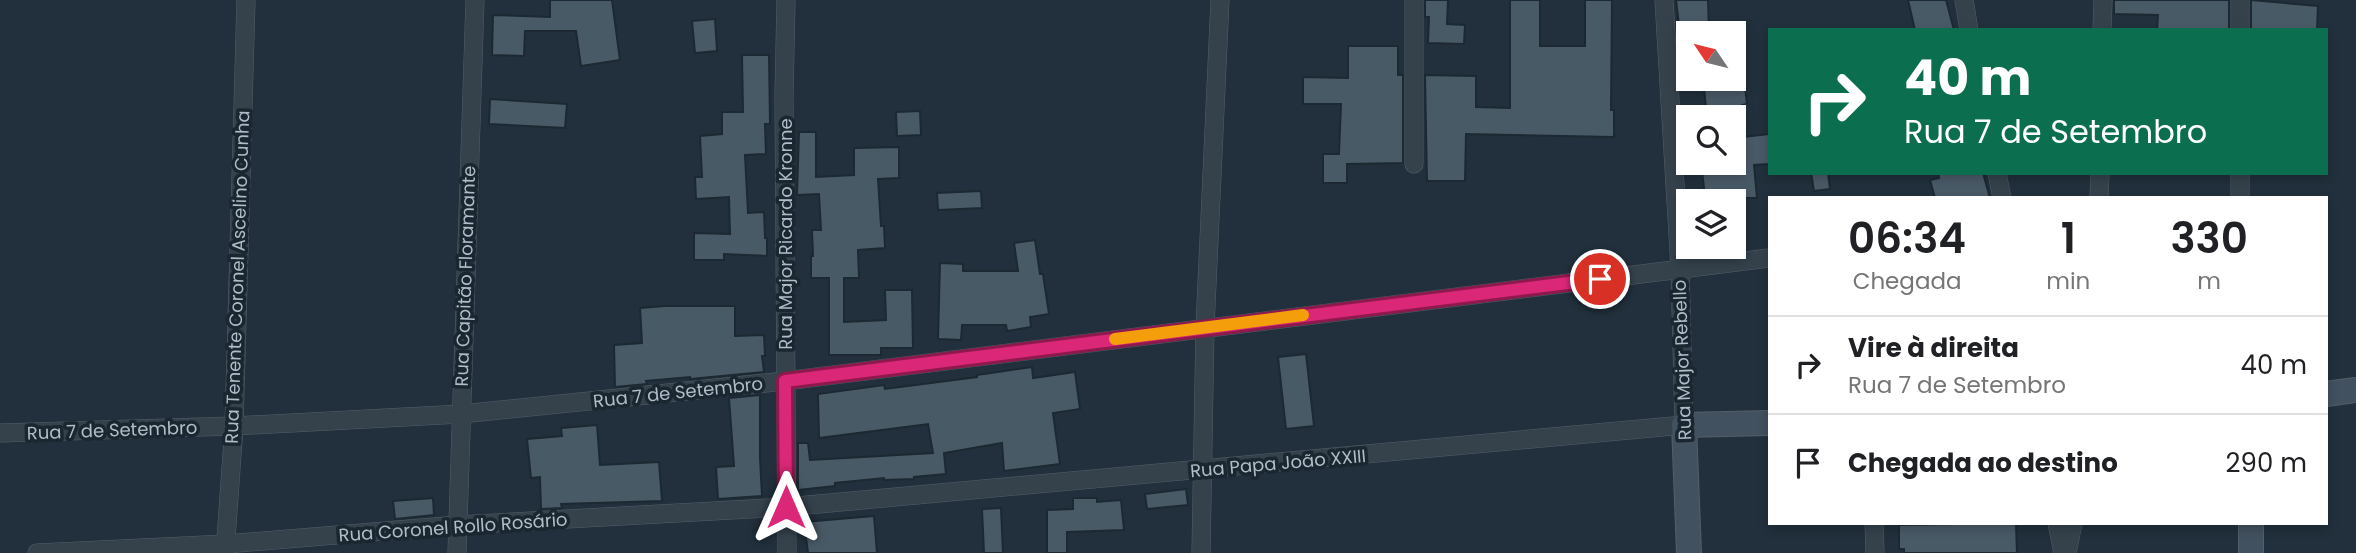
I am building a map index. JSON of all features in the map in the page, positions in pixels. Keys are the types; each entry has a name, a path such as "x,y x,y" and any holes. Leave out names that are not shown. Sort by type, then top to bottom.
{"street":[{"name":"Rua Tenente Coronel Ascelino Cunha","path":"225,549 234,426 246,0"},
{"name":"Rua Capitão Floramante","path":"457,553 475,0"},
{"name":"Rua Major Ricardo Kronne","path":"786,0 784,96 787,553"},
{"path":"1201,553 1205,327 1220,0"},
{"path":"1414,0 1414,164"},
{"name":"Rua Major Rebello","path":"1664,0 1679,269 1689,553"},
{"path":"1964,0 1969,28"},
{"path":"2102,28 2103,0"},
{"path":"2240,0 2240,28"},
{"path":"1997,175 2002,196"},
{"path":"2099,196 2100,175"},
{"path":"2240,175 2240,196"},
{"name":"Rua 7 de Setembro","path":"0,433 234,426 460,414 785,381 1768,258"},
{"path":"2328,394 2356,390"},
{"name":"Rua Papa João XXIII","path":"786,507 1684,425 1768,423"},
{"name":"Rua Coronel Rollo Rosário","path":"37,553 225,549 458,524 786,507"},
{"path":"1874,525 1875,553"},
{"path":"2058,525 2065,553"},
{"path":"2065,553 2072,525"},
{"path":"2251,525 2251,553"}],"building":[{"path":"550,0 612,0 620,60 581,66 576,31 525,31 524,56 492,55 493,15 550,17"},
{"path":"1425,0 1448,0 1447,24 1465,25 1464,44 1428,43 1429,17 1425,17"},
{"path":"1510,0 1540,0 1540,46 1585,46 1585,0 1612,0 1611,110 1614,110 1614,137 1466,134 1465,181 1427,181 1425,75 1476,76 1476,107 1510,108"},
{"path":"1676,0 1708,0 1709,21 1679,21"},
{"path":"1908,0 1946,0 1953,28 1915,28"},
{"path":"2114,0 2229,0 2229,28 2157,28 2158,15 2114,14"},
{"path":"2251,0 2318,6 2317,28 2251,28"},
{"path":"715,19 717,51 695,53 692,21"},
{"path":"1348,46 1398,46 1398,75 1403,75 1403,163 1347,164 1347,183 1323,183 1323,154 1339,154 1341,104 1303,104 1303,77 1348,78"},
{"path":"742,55 769,55 770,124 765,124 766,154 745,155 748,213 764,212 767,256 724,254 724,260 694,260 694,233 730,234 729,197 696,199 695,177 702,177 700,136 722,134 722,112 743,112"},
{"path":"1704,91 1745,91 1747,104 1706,105"},
{"path":"490,99 567,104 565,128 489,124"},
{"path":"920,111 921,135 897,136 896,112"},
{"path":"799,132 816,132 816,177 854,175 854,148 899,147 899,178 878,179 885,248 858,250 859,278 844,278 844,322 886,320 885,290 912,290 913,348 881,348 881,355 829,355 829,278 811,278 812,230 821,230 819,194 797,195"},
{"path":"1768,134 1768,164 1754,165 1757,198 1746,198 1746,189 1704,189 1702,175 1746,175 1746,137"},
{"path":"1811,175 1828,175 1830,189 1814,191"},
{"path":"1938,175 1984,175 1989,196 1934,196 1930,180 1939,178"},
{"path":"981,191 982,208 938,210 937,193"},
{"path":"1035,240 1049,314 1030,317 1031,327 1007,331 1006,325 962,325 961,340 938,339 940,263 963,264 963,271 1018,271 1014,243"},
{"path":"735,306 735,336 764,335 764,372 646,381 647,384 615,387 614,345 642,343 640,308"},
{"path":"1306,354 1314,426 1286,429 1278,357"},
{"path":"1032,367 1033,378 1075,372 1080,409 1053,413 1060,464 1004,471 1002,443 944,453 946,474 914,479 884,478 835,483 835,486 798,490 798,443 808,443 810,460 933,453 928,424 819,438 818,394 884,385 885,389"},
{"path":"760,395 762,496 718,499 716,467 734,466 729,398"},
{"path":"597,425 600,465 659,462 662,501 561,504 562,508 541,509 540,477 531,478 527,439 562,436 561,428"},
{"path":"1186,489 1188,505 1147,509 1145,494"},
{"path":"433,498 434,515 395,519 393,501"},
{"path":"1073,498 1097,498 1097,502 1121,500 1124,530 1067,532 1067,553 1047,553 1047,510 1073,509"},
{"path":"1001,508 1003,553 984,553 982,509"},
{"path":"874,516 877,553 808,553 804,522"},
{"path":"1899,525 2016,525 2017,553 1904,553 1904,549 1899,549"}],"slow traffic":[{"path":"1115,339 1303,315"}],"route":[{"path":"786,507 785,381 1600,279"}]}
